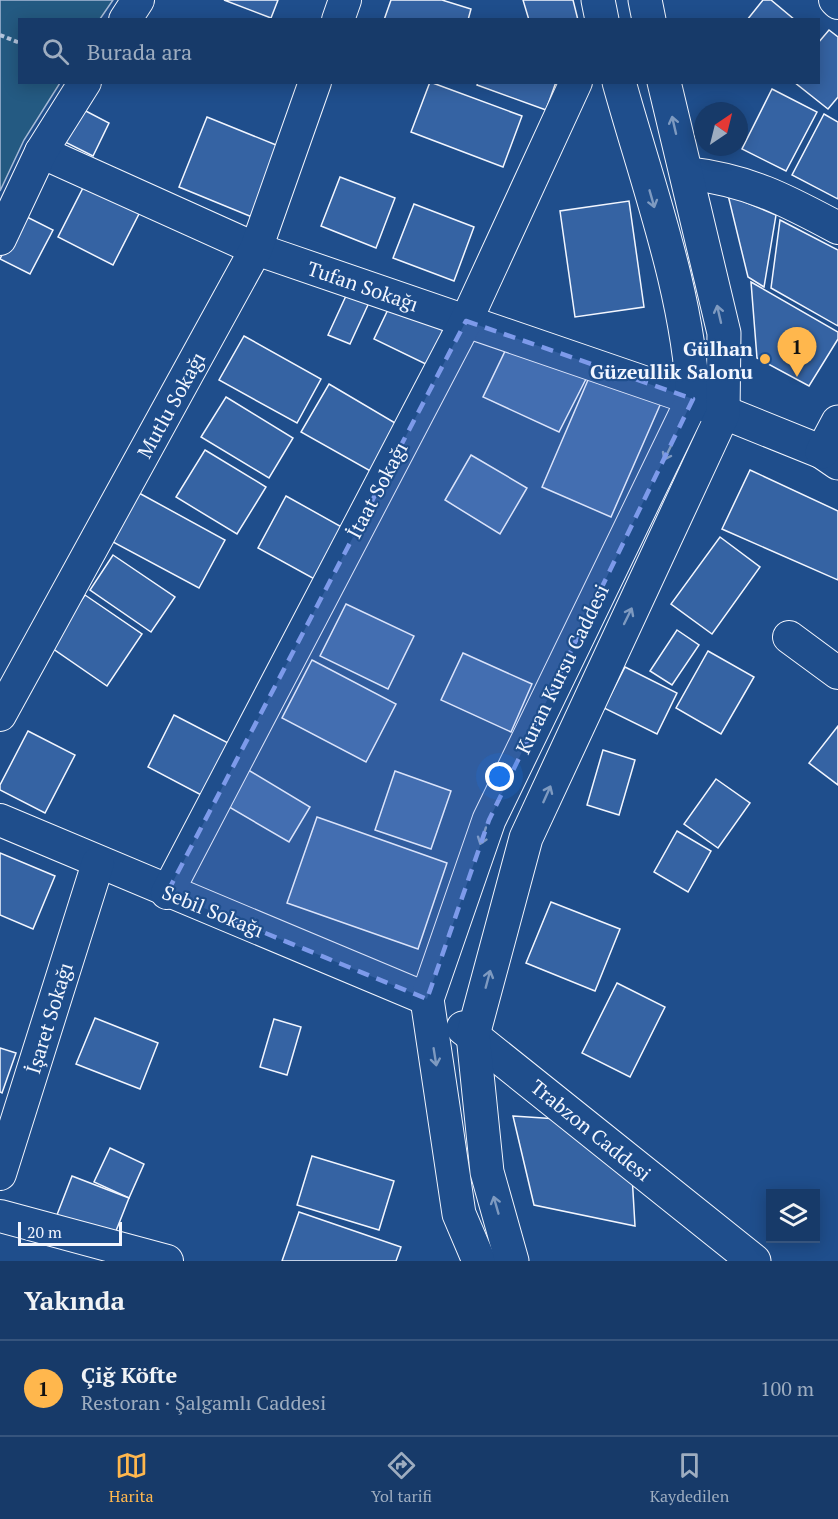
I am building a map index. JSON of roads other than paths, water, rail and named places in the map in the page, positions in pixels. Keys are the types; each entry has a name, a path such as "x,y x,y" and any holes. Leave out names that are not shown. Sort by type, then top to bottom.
{"main road":[{"path":"598,0 602,18"},
{"path":"645,0 649,18"},
{"name":"Kuran Kursu Caddesi","path":"479,1261 459,1214 427,999 489,820 693,399 692,367 683,310 620,84"},
{"name":"Kuran Kursu Caddesi","path":"512,1261 487,1172 473,1035 526,838 723,414 724,333 664,84"},
{"path":"693,399 723,414 830,458 838,422"},
{"name":"Trabzon Caddesi","path":"427,999 754,1261"}],"street":[{"path":"126,18 138,0"},
{"path":"339,18 345,0"},
{"path":"0,239 41,153 84,84"},
{"name":"Mutlu Sokağı","path":"0,715 256,249 314,84"},
{"name":"İtaat Sokağı","path":"167,892 466,321 575,84"},
{"name":"Tufan Sokağı","path":"41,153 256,249 693,399"},
{"path":"686,173 724,177 755,188 784,199 838,228"},
{"path":"789,637 838,673"},
{"name":"Sebil Sokağı","path":"0,820 167,892 427,999"},
{"name":"İşaret Sokağı","path":"0,1174 98,863"},
{"path":"0,1216 167,1261"}],"place":[{"name":"Gülhan Güzeullik Salonu","path":"765,359"},
{"name":"Çiğ Köfte","path":"797,377"}]}
